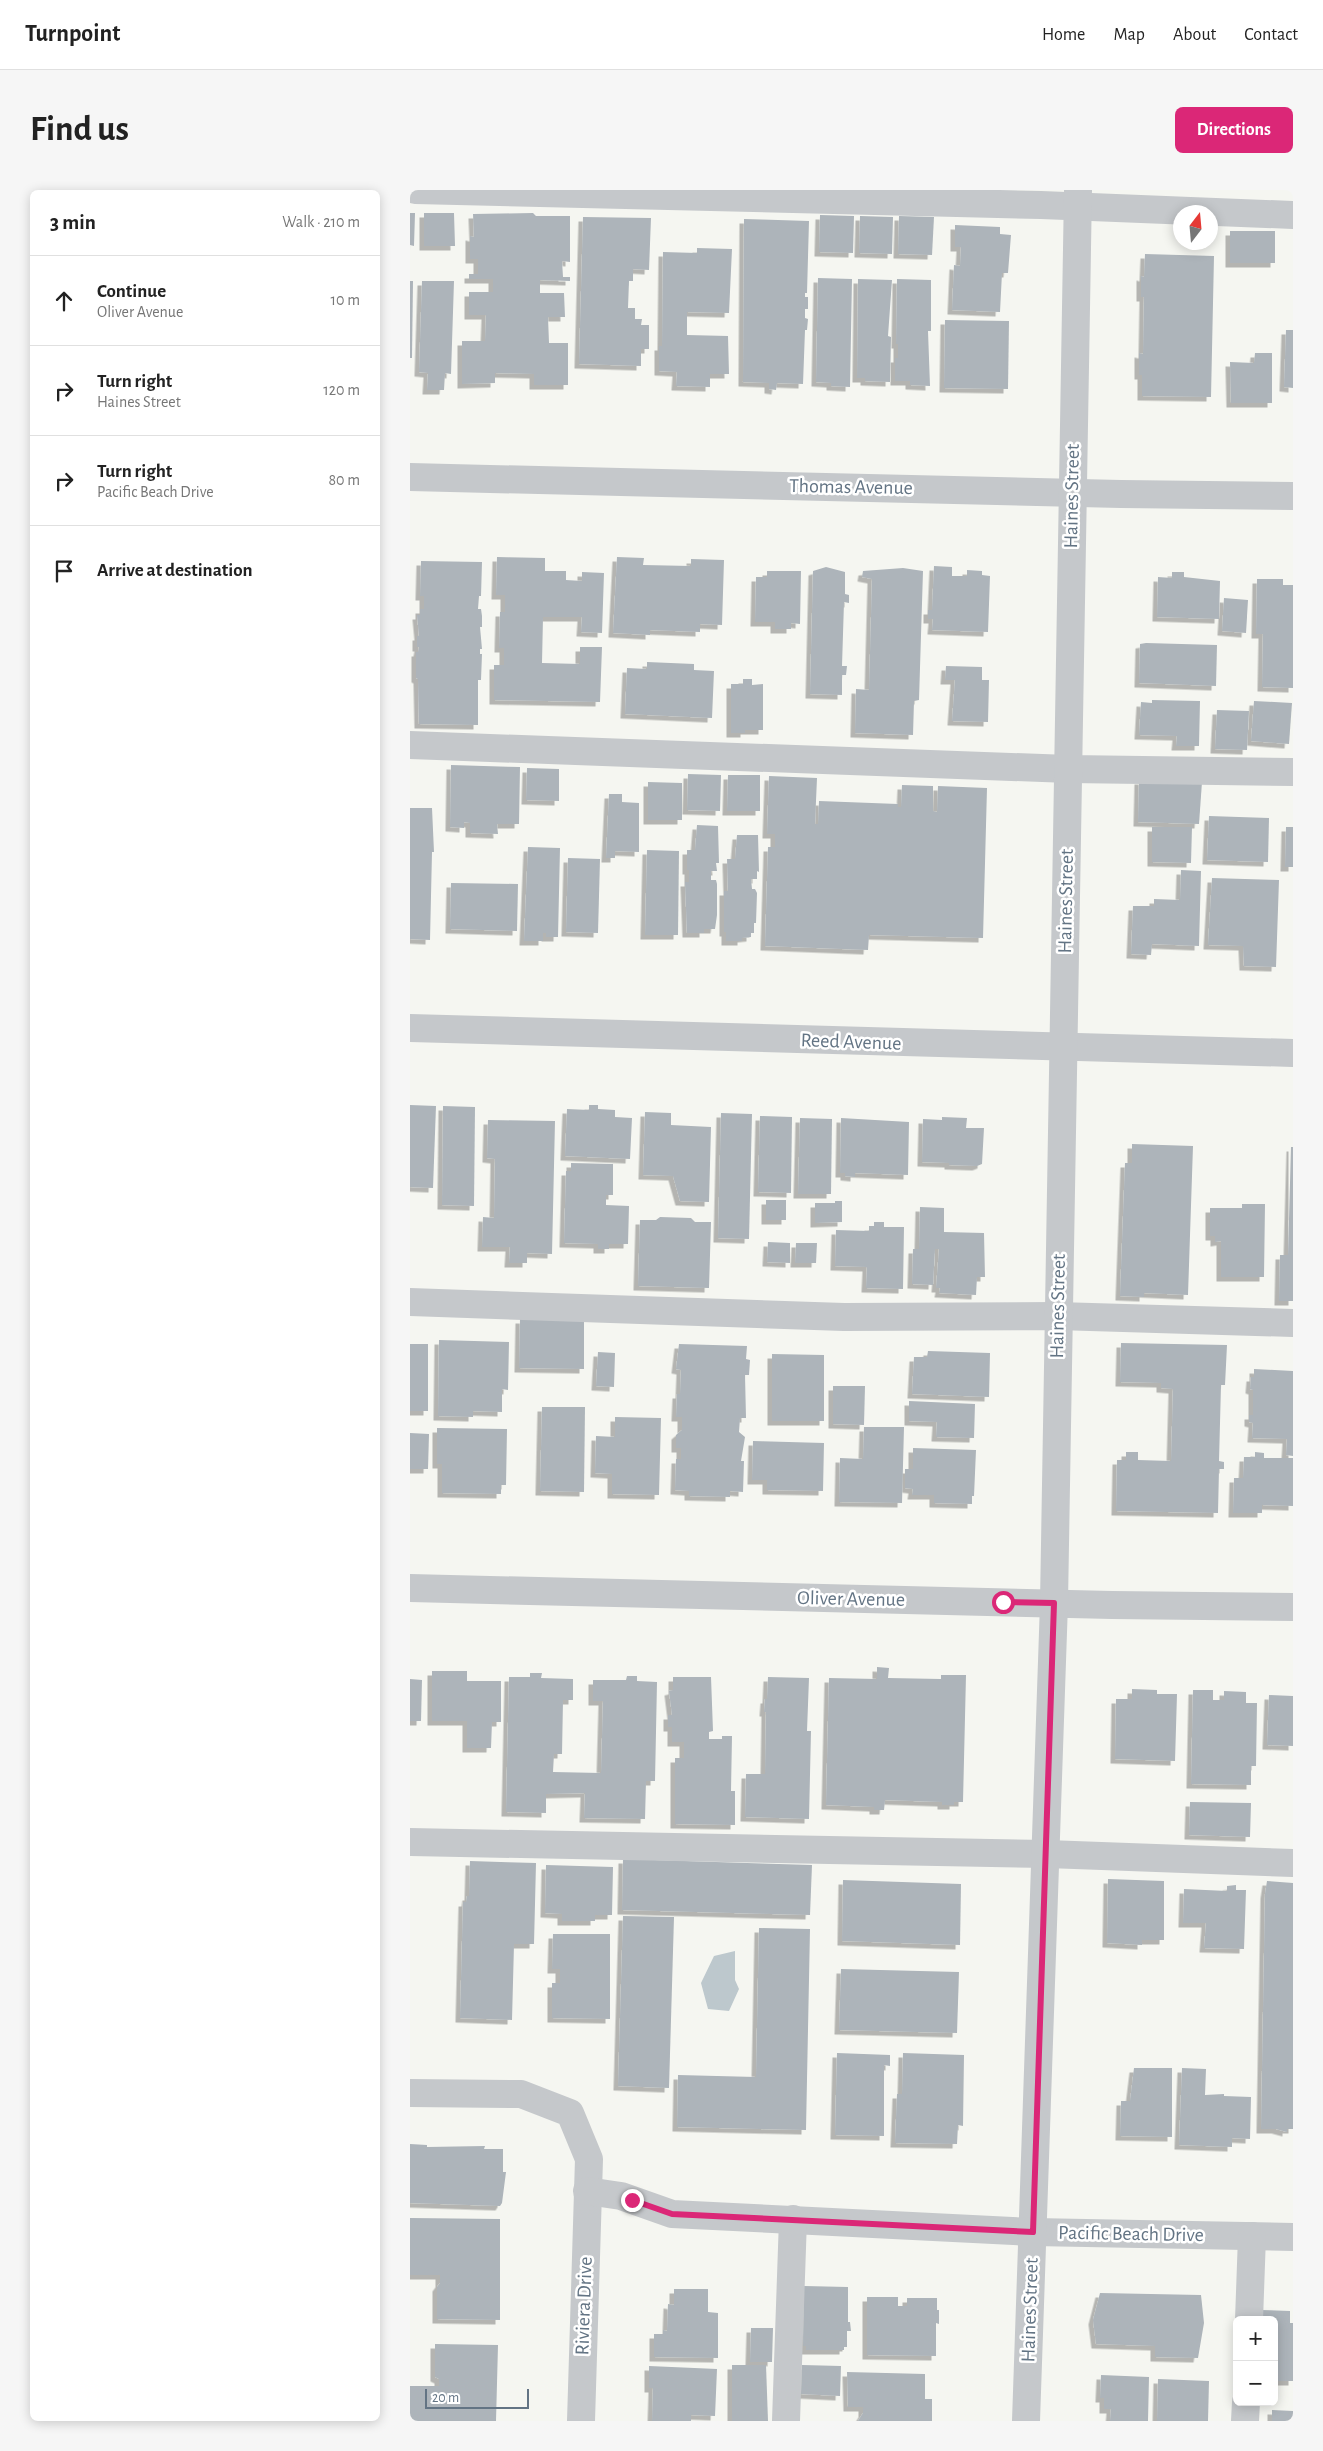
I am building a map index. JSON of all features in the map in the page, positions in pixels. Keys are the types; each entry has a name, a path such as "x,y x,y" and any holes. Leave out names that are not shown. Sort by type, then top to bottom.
{"street":[{"path":"415,190 1077,198 1293,215"},
{"name":"Haines Street","path":"1026,2421 1047,1854 1054,1603 1077,198"},
{"name":"Thomas Avenue","path":"410,477 1293,496"},
{"path":"410,745 1069,769 1293,772"},
{"name":"Reed Avenue","path":"410,1028 1293,1053"},
{"path":"410,1302 844,1317 1058,1316 1293,1324"},
{"name":"Oliver Avenue","path":"410,1588 1293,1607"},
{"path":"410,1842 1047,1854 1293,1863"},
{"path":"410,2093 521,2094 570,2113 589,2160 587,2191"},
{"name":"Pacific Beach Drive","path":"587,2191 621,2196 672,2214 1033,2232 1293,2237"},
{"name":"Riviera Drive","path":"581,2421 587,2191"},
{"path":"786,2421 793,2219"},
{"path":"1249,2316 1252,2236"},
{"path":"1246,2406 1246,2421"}],"shaded area":[{"path":"735,1951 735,1980 739,1989 729,2011 708,2009 701,1983 714,1956"}],"building":[{"path":"410,213 415,213 414,246 410,245"},
{"path":"424,213 454,213 455,246 424,246"},
{"path":"533,213 536,216 570,216 570,262 562,261 563,277 570,277 570,281 540,280 540,293 564,293 565,317 548,317 549,343 568,343 568,385 534,385 534,374 495,373 495,383 462,384 462,341 485,341 486,315 469,315 469,292 493,292 493,279 469,279 469,274 478,274 478,259 470,259 470,236 474,237 473,214"},
{"path":"820,215 854,216 853,253 819,252"},
{"path":"860,216 893,217 892,254 859,253"},
{"path":"899,216 934,217 932,255 898,254"},
{"path":"583,217 651,218 649,270 633,269 633,281 629,281 628,308 635,308 635,319 642,319 641,325 649,325 649,349 641,349 641,366 579,364"},
{"path":"744,219 809,221 807,293 805,293 805,297 808,297 808,309 805,309 805,318 808,319 807,330 805,330 803,384 777,383 776,390 769,389 769,383 743,382"},
{"path":"955,225 1000,227 1000,234 1011,235 1008,273 1002,273 1000,312 952,310 954,265 960,266 961,247 955,247"},
{"path":"1230,231 1275,231 1275,263 1230,263"},
{"path":"697,248 732,249 729,313 687,312 687,335 728,336 729,374 710,374 710,387 676,386 677,372 659,371 659,346 662,346 663,252 697,253"},
{"path":"1145,254 1214,256 1211,397 1142,396 1142,375 1139,375 1139,353 1143,354 1144,297 1141,297 1141,276 1144,277"},
{"path":"818,278 852,279 850,387 831,386 831,383 816,382"},
{"path":"858,279 892,280 888,336 891,337 890,382 865,381 865,378 857,378"},
{"path":"897,279 931,280 931,331 928,331 930,386 910,385 910,381 895,381 895,358 898,358 898,344 896,344"},
{"path":"410,281 413,281 412,358 410,358"},
{"path":"422,281 454,281 451,374 445,373 444,390 427,390 428,373 419,372"},
{"path":"945,320 1009,321 1008,389 944,388"},
{"path":"1286,330 1293,330 1293,388 1284,387"},
{"path":"1255,353 1272,353 1272,403 1231,403 1230,362 1254,363"},
{"path":"497,557 545,558 545,571 566,571 566,580 582,581 582,572 604,573 602,633 581,632 582,617 543,617 542,663 580,664 580,647 602,647 600,702 494,700 494,665 504,665 504,648 499,648 500,612 505,612 505,595 496,595"},
{"path":"617,557 644,558 643,565 691,566 691,559 724,560 722,625 700,624 700,632 650,630 650,635 613,633"},
{"path":"421,561 482,562 481,596 479,596 478,609 481,609 482,616 482,627 480,627 482,649 480,649 480,654 482,654 481,680 478,680 478,725 419,724 416,652 418,652 419,647 417,647 417,636 419,636 417,615 420,615 420,609 424,609 424,596 420,596"},
{"path":"934,566 952,567 952,576 967,576 967,570 982,571 982,575 990,576 988,632 932,630 933,619 928,619 928,610 932,610"},
{"path":"826,567 845,572 845,594 849,595 849,603 844,602 842,666 847,666 846,675 842,675 842,695 810,694 813,571"},
{"path":"903,568 923,571 919,700 914,701 913,735 855,733 856,689 869,690 872,579 862,577 863,571"},
{"path":"767,571 801,571 800,624 791,623 791,629 775,629 775,622 755,622 756,577 767,577"},
{"path":"1172,572 1184,572 1184,577 1220,581 1219,619 1157,617 1158,577 1172,578"},
{"path":"1257,579 1283,579 1283,585 1293,585 1293,688 1262,687 1263,634 1256,634"},
{"path":"1224,598 1248,600 1246,633 1222,631"},
{"path":"1140,644 1217,645 1216,686 1139,683"},
{"path":"647,662 694,664 694,670 714,671 712,718 625,714 627,668 647,669"},
{"path":"946,666 982,667 982,680 989,680 988,722 952,721 955,680 945,680"},
{"path":"743,679 752,679 752,685 763,684 763,730 745,730 745,733 731,733 731,684 743,684"},
{"path":"1152,700 1200,701 1199,746 1176,746 1177,736 1139,735 1141,702 1152,703"},
{"path":"1254,701 1292,703 1289,744 1251,741"},
{"path":"1217,710 1249,711 1247,750 1215,749"},
{"path":"451,765 520,767 519,824 497,824 498,834 470,833 470,823 464,822 464,828 450,827"},
{"path":"527,768 559,769 559,801 526,800"},
{"path":"688,774 721,775 720,811 687,810"},
{"path":"728,775 760,775 760,811 727,811"},
{"path":"769,776 817,778 815,824 818,824 819,801 898,804 898,807 901,807 902,785 933,786 933,811 937,812 938,786 987,788 983,938 869,935 868,950 765,946 768,847 775,847 775,834 767,834"},
{"path":"1139,780 1202,782 1199,824 1138,822"},
{"path":"648,782 682,783 682,820 648,820"},
{"path":"609,794 622,794 622,802 639,803 639,852 615,851 615,858 606,858"},
{"path":"410,808 432,808 434,852 432,852 430,940 410,939"},
{"path":"1209,816 1269,818 1268,862 1207,860"},
{"path":"697,825 718,826 719,863 716,863 717,871 711,871 711,880 716,880 717,884 717,915 715,929 704,929 704,933 687,933 685,882 689,882 689,870 687,870 687,850 695,850"},
{"path":"1152,827 1192,827 1191,863 1152,862"},
{"path":"1286,827 1293,827 1293,867 1285,867"},
{"path":"737,835 758,835 759,872 757,871 757,879 751,879 752,889 755,889 757,893 756,923 754,923 754,933 751,933 751,937 742,938 742,941 726,941 726,932 724,932 724,891 728,891 727,859 735,859"},
{"path":"528,847 560,848 558,937 546,937 546,933 543,933 543,941 524,941"},
{"path":"647,850 679,851 678,935 645,935"},
{"path":"568,858 600,859 598,933 566,932"},
{"path":"1181,870 1201,871 1199,946 1152,944 1151,955 1131,954 1133,906 1154,906 1154,899 1180,900"},
{"path":"1212,878 1279,880 1276,967 1244,966 1243,946 1208,945"},
{"path":"451,883 518,884 517,931 450,929"},
{"path":"410,1105 436,1106 433,1188 410,1187"},
{"path":"589,1105 598,1105 598,1109 615,1110 615,1117 632,1118 630,1159 565,1156 567,1109 589,1110"},
{"path":"443,1106 475,1107 474,1206 442,1205"},
{"path":"645,1112 671,1113 671,1125 711,1127 709,1202 680,1201 673,1176 643,1175"},
{"path":"721,1113 752,1114 749,1239 718,1238"},
{"path":"760,1116 792,1117 791,1193 758,1192"},
{"path":"942,1117 967,1118 966,1128 984,1128 982,1164 977,1166 922,1162 923,1119 942,1120"},
{"path":"800,1118 832,1119 831,1194 798,1194"},
{"path":"841,1118 909,1122 908,1175 855,1173 855,1177 845,1176 845,1173 840,1173"},
{"path":"488,1120 555,1121 552,1254 527,1253 527,1263 509,1263 510,1247 482,1247 483,1217 494,1218 495,1159 487,1158"},
{"path":"1132,1144 1193,1146 1188,1295 1144,1293 1144,1297 1120,1296 1125,1163 1132,1163"},
{"path":"1291,1147 1293,1147 1293,1301 1279,1301 1280,1255 1288,1255"},
{"path":"571,1163 613,1164 613,1195 606,1195 606,1205 629,1206 628,1244 609,1244 609,1249 598,1249 598,1244 564,1243 566,1171 571,1171"},
{"path":"766,1200 786,1200 786,1220 766,1220"},
{"path":"835,1201 842,1201 842,1222 815,1223 815,1203 835,1203"},
{"path":"1242,1204 1265,1204 1264,1277 1221,1277 1221,1241 1215,1242 1215,1236 1210,1236 1210,1208 1242,1208"},
{"path":"920,1207 944,1208 944,1232 984,1233 985,1277 977,1277 976,1295 939,1293 940,1288 936,1288 939,1249 935,1249 933,1285 912,1284 913,1249 919,1249"},
{"path":"660,1217 691,1218 695,1222 711,1222 709,1288 638,1286 640,1220 656,1220"},
{"path":"874,1222 884,1222 884,1227 904,1227 903,1289 866,1288 867,1267 835,1266 836,1230 869,1231 869,1226 874,1226"},
{"path":"768,1242 790,1243 790,1263 767,1262"},
{"path":"796,1243 817,1243 816,1263 795,1263"},
{"path":"520,1319 584,1321 584,1369 519,1368"},
{"path":"439,1340 509,1342 508,1390 502,1389 502,1412 473,1411 473,1417 438,1416"},
{"path":"1121,1343 1227,1345 1225,1385 1221,1385 1219,1461 1224,1462 1224,1469 1219,1469 1218,1513 1116,1511 1117,1460 1126,1460 1126,1452 1138,1452 1138,1460 1171,1461 1173,1389 1161,1388 1161,1383 1120,1382"},
{"path":"410,1344 428,1344 428,1411 410,1411"},
{"path":"679,1344 747,1346 746,1359 750,1360 749,1375 745,1375 746,1418 740,1418 739,1432 745,1437 741,1461 744,1461 743,1492 730,1491 730,1497 689,1496 689,1491 675,1490 676,1459 681,1459 681,1448 676,1448 676,1435 682,1430 682,1417 676,1417 677,1394 680,1394 681,1370 676,1369"},
{"path":"928,1351 990,1353 989,1397 912,1394 914,1357 927,1357"},
{"path":"598,1352 615,1353 614,1387 596,1386"},
{"path":"772,1354 824,1355 824,1421 772,1421"},
{"path":"1254,1369 1293,1371 1293,1456 1286,1455 1287,1439 1252,1438 1253,1423 1249,1422 1249,1415 1253,1415 1253,1390 1250,1389 1251,1377 1254,1377"},
{"path":"833,1386 865,1386 864,1425 833,1424"},
{"path":"909,1401 975,1404 974,1438 936,1437 937,1422 909,1421"},
{"path":"542,1407 585,1407 584,1492 540,1491"},
{"path":"615,1417 661,1418 659,1495 612,1494 612,1474 595,1473 596,1436 615,1437"},
{"path":"864,1427 904,1427 902,1503 839,1502 840,1458 863,1459"},
{"path":"437,1428 507,1429 506,1485 501,1485 501,1494 442,1493 442,1464 437,1464"},
{"path":"410,1433 429,1434 428,1469 410,1469"},
{"path":"753,1441 824,1443 823,1491 767,1490 767,1480 752,1480"},
{"path":"913,1448 976,1450 972,1504 934,1503 934,1495 912,1495 913,1489 905,1488 905,1469 913,1469"},
{"path":"1255,1452 1264,1453 1264,1458 1293,1458 1293,1506 1262,1505 1262,1513 1233,1513 1234,1478 1243,1478 1244,1457 1255,1457"},
{"path":"877,1667 889,1668 888,1678 941,1679 941,1675 966,1675 963,1802 954,1802 954,1805 942,1805 942,1802 885,1800 884,1810 874,1810 874,1807 826,1805 829,1678 877,1679"},
{"path":"432,1671 467,1671 467,1681 501,1681 501,1722 492,1722 491,1748 467,1748 467,1721 432,1721"},
{"path":"530,1673 542,1673 541,1678 573,1679 573,1700 563,1700 562,1754 554,1754 553,1772 601,1773 603,1701 593,1701 593,1680 626,1680 627,1676 637,1676 637,1681 657,1682 655,1781 646,1781 645,1819 584,1818 585,1793 546,1794 546,1813 506,1812 509,1677 530,1677"},
{"path":"673,1677 711,1677 713,1731 709,1732 709,1739 722,1739 722,1736 732,1736 731,1791 735,1791 735,1825 675,1824 675,1758 684,1758 684,1742 672,1742 672,1727 668,1727 668,1715 672,1715 669,1691 673,1690"},
{"path":"768,1677 809,1678 807,1731 811,1731 809,1819 745,1817 746,1774 765,1774 766,1712 764,1712 765,1699 767,1699"},
{"path":"410,1679 422,1680 421,1721 410,1721"},
{"path":"1132,1689 1157,1690 1157,1694 1177,1694 1175,1761 1115,1759 1116,1699 1132,1699"},
{"path":"1193,1690 1213,1690 1213,1700 1224,1700 1224,1691 1246,1692 1246,1703 1257,1703 1256,1766 1251,1766 1251,1785 1191,1784"},
{"path":"1269,1695 1293,1696 1293,1746 1267,1745"},
{"path":"1190,1802 1251,1803 1250,1837 1189,1835"},
{"path":"623,1859 812,1865 810,1915 622,1910"},
{"path":"470,1861 536,1863 534,1944 514,1944 512,2020 460,2018 463,1902 466,1902 467,1896 469,1896"},
{"path":"546,1865 613,1867 612,1915 595,1915 595,1921 562,1921 562,1914 545,1913"},
{"path":"1108,1879 1164,1881 1164,1940 1142,1940 1142,1945 1107,1943"},
{"path":"843,1880 961,1884 960,1945 842,1941"},
{"path":"1267,1881 1293,1883 1293,2129 1287,2129 1287,2132 1276,2129 1261,2129 1265,1894"},
{"path":"1236,1885 1236,1890 1246,1890 1244,1949 1204,1948 1206,1923 1183,1923 1184,1889 1227,1891 1227,1886"},
{"path":"623,1916 674,1917 669,2088 618,2086"},
{"path":"759,1928 810,1929 806,2130 677,2127 678,2075 756,2077"},
{"path":"553,1934 610,1934 610,2019 552,2018 552,1983 560,1983 560,1969 552,1969"},
{"path":"841,1969 959,1972 957,2033 839,2030"},
{"path":"837,2053 890,2055 890,2066 884,2065 884,2136 835,2135"},
{"path":"903,2053 964,2055 963,2126 958,2125 957,2144 895,2143 897,2094 902,2094"},
{"path":"1134,2068 1172,2068 1172,2137 1120,2136 1121,2101 1130,2101"},
{"path":"1182,2068 1206,2069 1205,2095 1224,2094 1224,2096 1251,2097 1250,2139 1232,2138 1232,2147 1179,2145"},
{"path":"410,2144 427,2145 427,2147 485,2146 484,2149 503,2149 503,2172 506,2172 502,2203 500,2206 410,2203"},
{"path":"410,2218 500,2219 500,2320 437,2319 437,2287 440,2283 440,2275 410,2275"},
{"path":"804,2286 848,2287 848,2322 850,2322 851,2331 847,2331 847,2347 844,2347 844,2350 806,2350 806,2346 803,2346"},
{"path":"674,2289 708,2289 708,2312 718,2313 718,2358 654,2357 654,2334 663,2334 663,2330 667,2331 668,2304 674,2305"},
{"path":"1100,2293 1201,2295 1204,2323 1198,2358 1155,2357 1155,2346 1096,2344 1093,2320"},
{"path":"867,2297 898,2297 898,2306 907,2306 907,2298 937,2298 939,2324 936,2323 936,2356 867,2355"},
{"path":"1262,2310 1290,2311 1290,2323 1293,2323 1293,2381 1278,2381 1278,2316 1261,2316"},
{"path":"751,2328 773,2328 772,2362 750,2362"},
{"path":"435,2344 498,2345 496,2421 410,2421 410,2386 439,2386 439,2379 435,2377"},
{"path":"732,2365 766,2365 768,2421 732,2421"},
{"path":"802,2365 841,2366 840,2396 801,2394"},
{"path":"649,2366 717,2369 715,2416 691,2415 691,2421 652,2421 653,2388 649,2388"},
{"path":"847,2372 925,2374 925,2399 932,2399 932,2421 858,2421 863,2413 863,2407 848,2407"},
{"path":"1101,2375 1149,2377 1148,2421 1110,2421 1111,2409 1104,2409 1104,2398 1100,2398"},
{"path":"1158,2379 1209,2381 1208,2421 1157,2421"},
{"path":"1272,2410 1293,2411 1293,2421 1272,2421"}],"route":[{"path":"632,2200 672,2214 1033,2232 1054,1603 1003,1602"}]}
